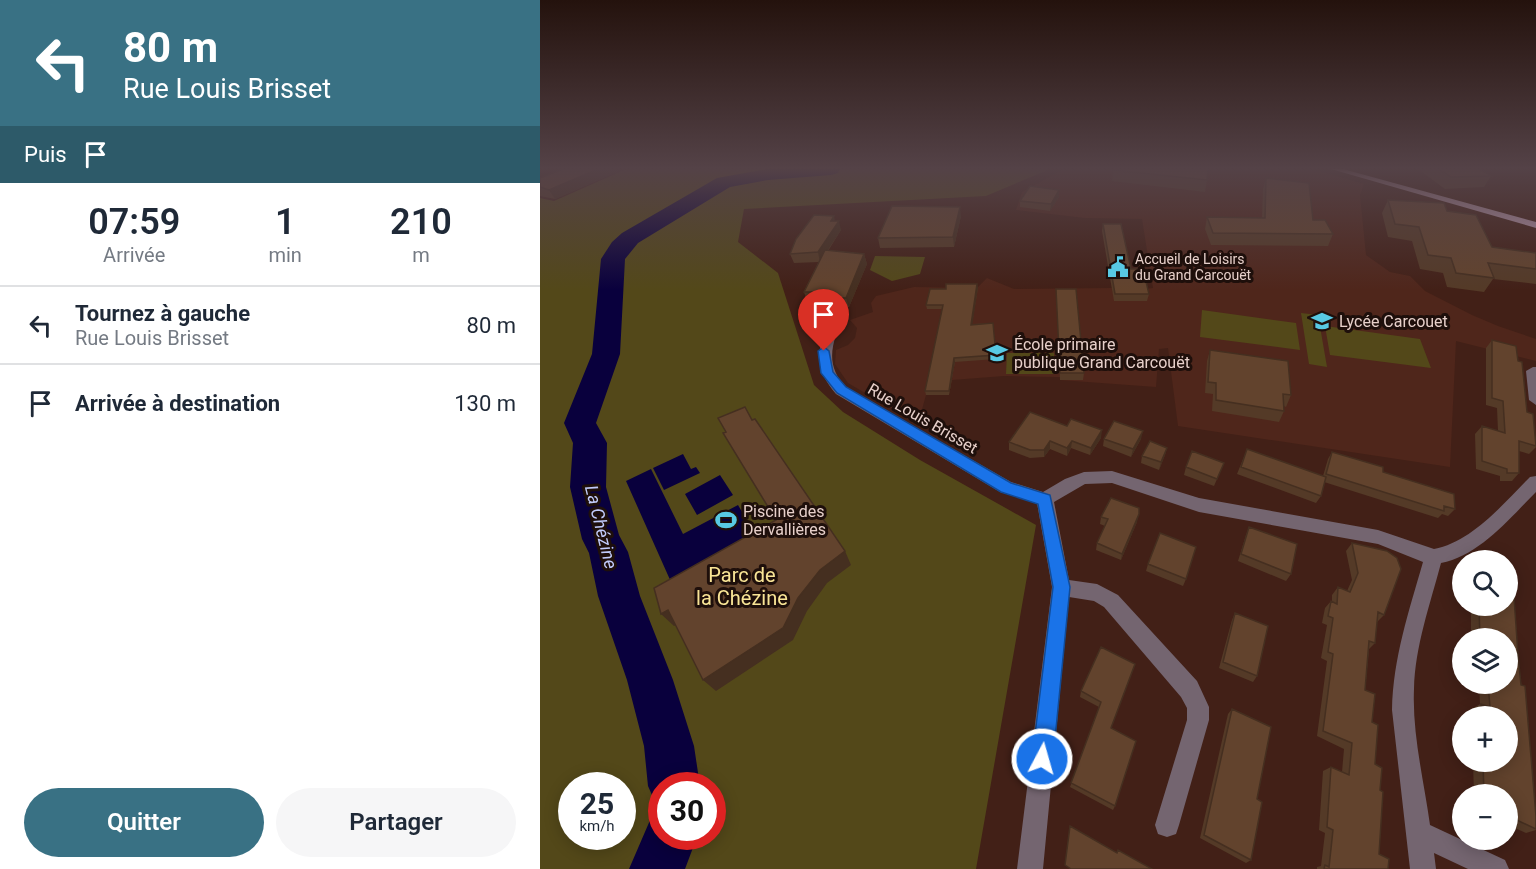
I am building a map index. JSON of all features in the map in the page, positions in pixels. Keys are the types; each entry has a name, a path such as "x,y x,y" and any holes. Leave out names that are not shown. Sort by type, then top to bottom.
{"main road":[{"path":"1481,210 1536,225"}],"street":[{"name":"Rue Louis Brisset","path":"830,335 824,351 824,363 827,373 842,390 1006,487 1045,499"},
{"path":"1533,371 1536,400"},
{"path":"1030,869 1061,587 1045,499 1070,484 1086,478 1105,476 1120,478 1184,502 1378,537 1434,557 1455,549 1486,529 1536,482"},
{"path":"1423,869 1403,710 1402,685 1408,644 1434,557"},
{"path":"1061,587 1097,593 1111,601 1180,677 1194,697 1198,720 1167,825"},
{"path":"1419,833 1496,869"}],"shaded area":[{"name":"Lycée Carcouet","path":"1016,210 1361,210 1366,255 1390,272 1410,276 1425,291 1472,315 1536,339 1536,361 1456,341 1450,467 1178,426 1168,348 1159,349 1156,387 1060,380 1060,377 1004,376 952,380 949,395 926,395 918,424 848,383 835,364 836,350 848,345 855,338 857,328 850,320 873,312 871,303 876,296 914,287 977,288 987,278 1014,289 1112,288 1113,293 1153,288 1142,219 1085,218"},
{"path":"683,454 691,469 696,467 700,473 664,490 653,468"},
{"path":"651,469 683,534 738,505 755,534 671,582 626,481"},
{"path":"720,475 733,495 697,515 685,494"}],"green space":[{"name":"Parc de la Chézine","path":"540,210 744,210 738,242 778,273 814,385 843,412 920,460 1036,525 976,869 540,869"},
{"path":"875,256 925,257 920,274 892,281 870,270"},
{"path":"1202,310 1296,323 1300,350 1200,337"},
{"path":"1301,313 1318,315 1327,367 1309,364"},
{"path":"1325,326 1420,339 1431,368 1330,355"},
{"path":"1007,353 1054,353 1054,374 1006,374"}],"building":[{"path":"890,210 959,210 953,237 878,238"},
{"path":"1265,210 1312,210 1313,220 1325,220 1333,234 1213,233 1207,217 1265,218"},
{"path":"1391,210 1446,210 1476,215 1492,247 1536,253 1536,269 1488,263 1494,278 1456,273 1451,258 1428,255 1419,227 1395,224"},
{"path":"814,215 834,216 831,221 839,221 818,252 790,254 796,239"},
{"path":"1103,224 1121,224 1131,269 1143,269 1149,294 1115,294"},
{"path":"825,250 864,254 846,298 810,297 813,292 804,292"},
{"path":"946,284 977,284 971,325 993,323 996,355 954,358 949,391 925,391 943,305 926,305 930,289 946,289"},
{"path":"1056,289 1076,289 1084,373 1060,373"},
{"path":"1492,340 1516,346 1518,361 1522,362 1527,412 1533,414 1536,446 1519,441 1519,473 1507,473 1507,469 1482,461 1482,426 1505,433 1503,401 1492,398"},
{"path":"1210,350 1288,361 1291,395 1283,394 1284,411 1216,400 1216,383 1208,382"},
{"path":"745,407 845,551 820,570 798,598 783,628 703,680 668,610 661,614 654,588 776,520 723,433 726,432 718,418"},
{"path":"1030,412 1067,426 1071,419 1102,430 1091,448 1072,441 1067,448 1050,441 1044,450 1030,450 1009,442"},
{"path":"1114,421 1143,431 1133,449 1104,439"},
{"path":"1150,441 1167,448 1161,462 1142,456"},
{"path":"1247,449 1326,477 1321,496 1241,467"},
{"path":"1192,451 1224,463 1217,479 1186,467"},
{"path":"1332,452 1383,467 1383,472 1454,494 1455,509 1444,506 1444,511 1326,474"},
{"path":"1111,498 1139,508 1139,514 1122,554 1097,543 1108,519 1101,517"},
{"path":"1249,527 1297,544 1291,574 1241,554"},
{"path":"1160,533 1196,547 1186,579 1148,564"},
{"path":"1352,543 1387,551 1397,558 1401,569 1384,615 1378,612 1375,643 1369,641 1365,690 1375,694 1372,722 1378,725 1375,764 1382,768 1380,790 1383,792 1379,854 1389,859 1388,869 1324,869 1325,865 1329,867 1333,830 1327,827 1331,767 1349,775 1352,743 1323,731 1333,654 1328,652 1333,618 1328,616 1331,601 1337,604 1338,587 1350,592 1358,573"},
{"path":"1235,613 1268,626 1257,676 1223,662"},
{"path":"1479,616 1515,616 1516,628 1480,628"},
{"path":"1101,647 1135,664 1111,728 1136,741 1115,806 1071,783 1101,702 1081,691"},
{"path":"1518,655 1521,685 1525,686 1536,829 1518,821 1518,784 1484,784 1483,772 1518,772 1518,706 1490,706 1489,694 1518,694"},
{"path":"1232,709 1271,727 1257,799 1262,802 1251,860 1204,835"},
{"path":"1070,826 1117,853 1118,850 1152,869 1071,869 1065,865"}],"waterway":[{"name":"La Chézine","path":"672,772 669,746 650,680 619,596 608,552 601,539 588,487 590,443 580,423 606,354 613,259 620,247 630,238 678,210"},
{"name":"La Chézine","path":"657,869 665,850"}],"place":[{"name":"Accueil de Loisirs du Grand Carcouët","path":"1118,267"},
{"name":"Lycée Carcouet","path":"1322,321"},
{"name":"École primaire publique Grand Carcouët","path":"997,353"},
{"name":"Piscine des Dervallières","path":"726,520"}],"route":[{"path":"824,351 827,373 842,390 1006,487 1045,499 1061,587 1042,759"}]}
